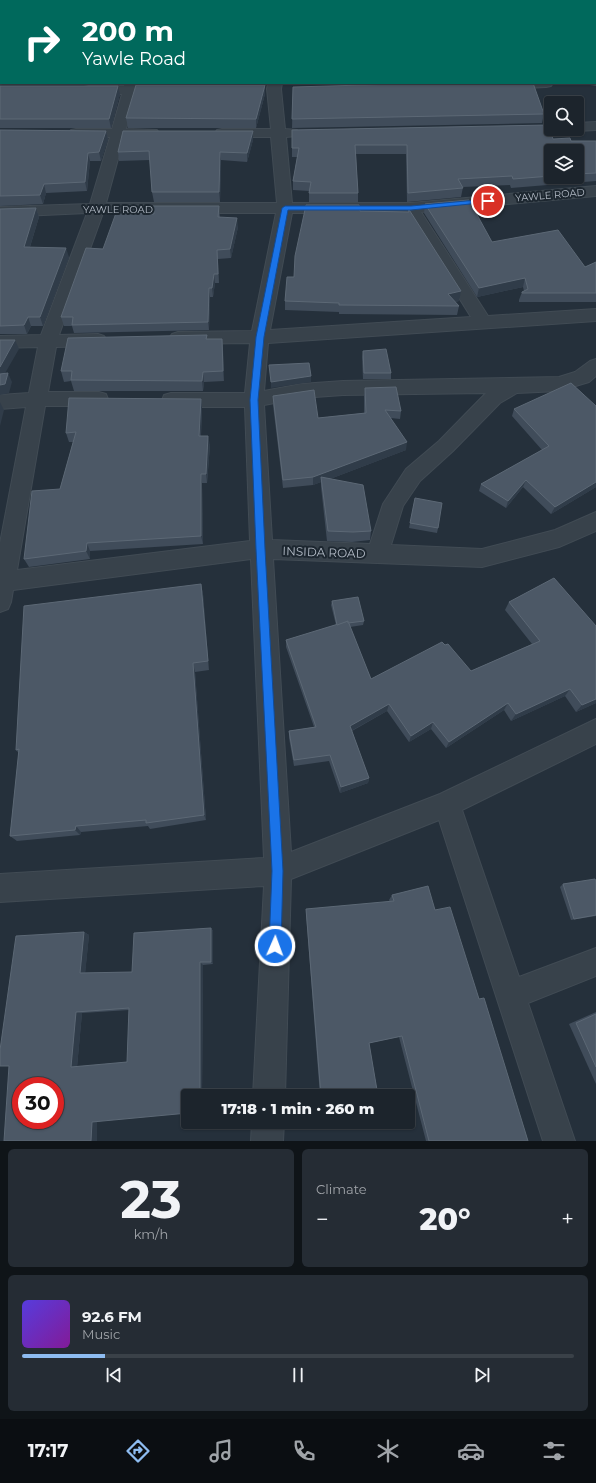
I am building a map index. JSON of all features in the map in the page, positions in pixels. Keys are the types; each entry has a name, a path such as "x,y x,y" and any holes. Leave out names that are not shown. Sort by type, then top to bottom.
{"street":[{"path":"489,85 518,84"},
{"path":"77,90 131,87 178,90"},
{"path":"0,602 2,581 48,340 97,208 131,87"},
{"path":"269,1089 278,871 260,549 254,400 260,337 285,208 274,88"},
{"path":"584,127 596,126"},
{"path":"63,133 166,133"},
{"path":"206,133 308,133"},
{"name":"YAWLE ROAD","path":"0,212 97,208 411,208 596,191"},
{"path":"411,208 483,322"},
{"path":"158,339 260,337 483,322 593,319"},
{"path":"0,342 111,339"},
{"path":"153,400 254,400 301,392 343,388 559,384 582,377 596,366"},
{"path":"378,554 393,504 413,475 446,446 493,398 513,386"},
{"path":"0,402 37,399 114,400"},
{"name":"INSIDA ROAD","path":"2,581 260,549 482,558 559,538 596,521"},
{"path":"0,888 278,871 447,804 596,732"},
{"path":"447,804 559,1141"},
{"path":"510,995 596,962"},
{"path":"267,1141 268,1129"}],"building":[{"path":"400,84 533,84 544,114 292,119 293,87"},
{"path":"136,85 265,85 256,119 126,118"},
{"path":"0,86 118,86 109,119 0,119"},
{"path":"544,125 544,136 552,136 553,139 570,138 571,141 596,141 596,173 584,174 584,144 544,144 544,177 513,179 512,176 458,179 463,188 408,193 407,145 355,145 358,193 309,193 311,182 293,181 299,148 292,148 292,130"},
{"path":"0,130 106,131 99,152 88,153 85,182 44,184 40,195 0,196"},
{"path":"123,131 253,131 247,153 220,152 219,192 152,192 149,151 118,152"},
{"path":"469,200 492,242 558,230 585,267 596,262 596,293 522,293 528,289 525,278 479,288 425,204"},
{"path":"306,205 359,205 360,211 409,212 408,208 461,291 448,294 459,306 339,305 339,303 285,301 287,277 294,277 295,256"},
{"path":"153,206 219,206 218,217 237,218 230,249 217,250 218,274 214,274 212,288 209,288 208,322 72,325 73,317 61,317 86,248 103,249 116,213 154,214"},
{"path":"36,208 24,247 66,248 40,317 28,317 24,325 0,326 0,209"},
{"path":"207,335 206,339 222,339 223,371 203,372 202,381 71,380 72,371 61,371 68,338"},
{"path":"0,340 15,340 0,367"},
{"path":"386,349 391,373 364,373 363,351"},
{"path":"309,363 311,376 271,382 269,365"},
{"path":"8,373 5,384 0,385 0,374"},
{"path":"571,383 596,406 596,482 555,507 526,480 508,501 481,484 549,446 514,409"},
{"path":"396,387 401,411 385,410 407,442 313,477 283,480 273,396 314,390 318,418 366,413 365,388"},
{"path":"69,398 201,399 199,436 208,436 206,474 201,474 201,536 87,543 86,551 24,559 32,491 60,489 76,432 66,433"},
{"path":"321,477 363,485 371,531 328,531"},
{"path":"415,498 442,503 438,528 410,523"},
{"path":"554,578 596,626 596,699 582,705 570,689 516,714 508,703 449,742 433,722 411,736 389,704 350,726 369,778 341,787 330,755 294,760 289,731 316,727 286,640 348,621 371,679 442,642 445,645 448,644 471,671 540,641 509,602"},
{"path":"201,584 208,661 193,663 204,815 146,823 146,820 76,826 75,830 10,836 19,749 16,750 24,606"},
{"path":"358,597 364,621 348,623 348,621 337,625 332,601"},
{"path":"595,879 596,915 574,919 563,884"},
{"path":"428,886 435,910 450,907 479,999 484,998 528,1141 429,1141 402,1036 369,1043 377,1089 320,1089 306,909 394,901 392,895"},
{"path":"211,928 211,962 200,962 200,1089 181,1089 181,1114 92,1122 91,1141 4,1141 9,1066 0,1066 0,1050 16,936 84,932 80,973 132,972 134,933","holes":["129,1008 127,1062 71,1067 76,1012"]},
{"path":"596,1014 596,1067 576,1023"}],"route":[{"path":"275,946 278,871 260,549 254,400 260,337 285,208 411,208 488,201"}]}
